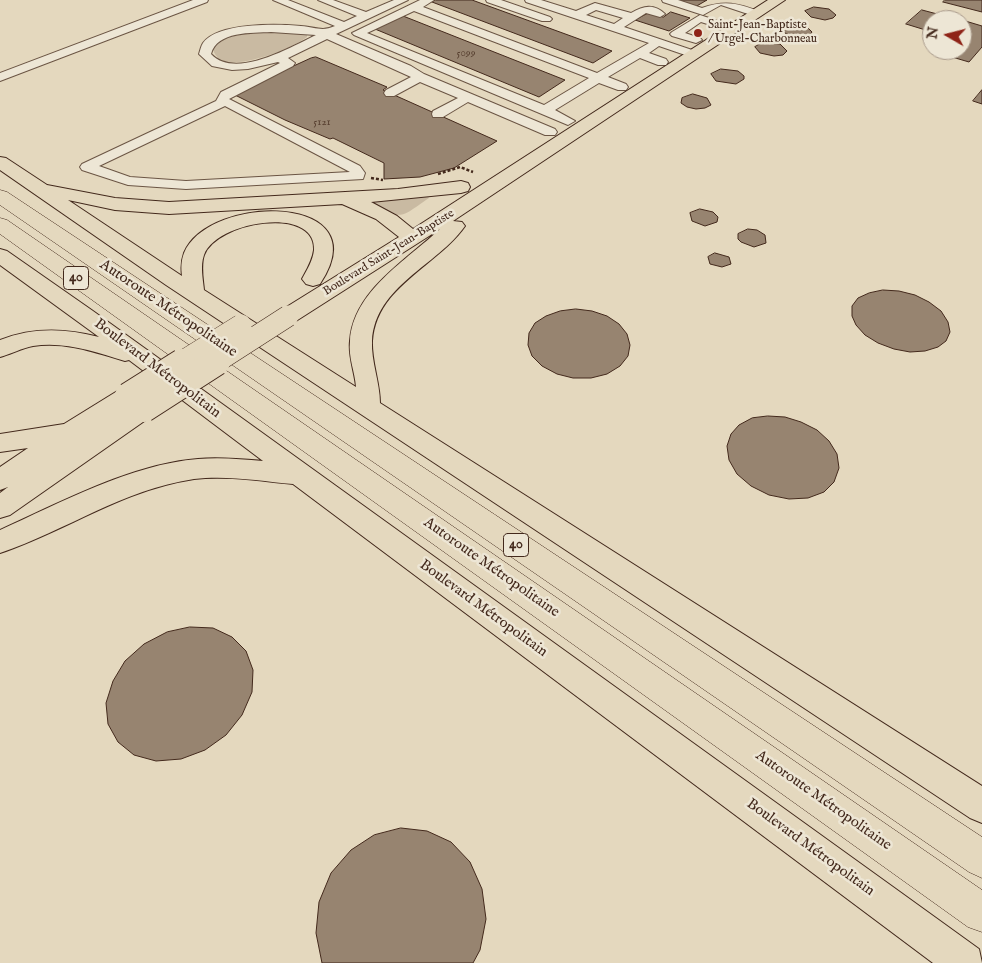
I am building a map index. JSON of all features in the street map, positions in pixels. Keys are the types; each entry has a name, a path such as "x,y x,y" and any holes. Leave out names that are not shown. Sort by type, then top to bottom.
{"highway":[{"name":"Autoroute Métropolitaine","path":"0,196 982,859"},
{"name":"Autoroute Métropolitaine","path":"0,224 982,913"}],"main road":[{"name":"Boulevard Saint-Jean-Baptiste","path":"471,192 542,152 720,25 754,8 778,0"},
{"name":"Boulevard Saint-Jean-Baptiste","path":"280,311 313,279 406,232 421,233 550,132 662,62 690,48 754,8"},
{"path":"0,162 368,407 982,806"},
{"path":"37,187 115,204 155,208 471,192 455,227 405,271 386,290 370,311 363,329 361,349 367,381 368,407"},
{"path":"340,199 374,210 406,232"},
{"path":"193,292 192,258 201,243 226,225 258,217 283,217 298,220 310,226 318,234 323,242 324,251 313,279"},
{"name":"Boulevard Saint-Jean-Baptiste","path":"0,507 136,403 406,232"},
{"name":"Boulevard Métropolitain","path":"0,255 145,359 244,435 785,829 965,963"},
{"path":"0,350 36,338 67,336 145,359"},
{"name":"Boulevard Saint-Jean-Baptiste","path":"0,480 72,431 136,403"},
{"path":"0,443 72,431"},
{"path":"0,542 110,492 158,476 196,469 224,468 299,474"}],"street":[{"path":"0,77 203,0"},
{"path":"278,0 345,26"},
{"path":"323,0 366,16"},
{"path":"402,0 366,16 326,35 278,57 259,64 232,66 210,60 204,51 207,44 214,39 236,31 295,28 310,30 326,35 550,132"},
{"path":"428,0 358,33 568,121"},
{"path":"492,0 559,22"},
{"path":"530,0 658,42 690,48"},
{"path":"667,0 703,12 721,1 754,8"},
{"path":"577,15 595,6 632,18"},
{"path":"414,7 622,87"},
{"path":"615,28 645,9 660,14"},
{"path":"690,48 676,34 700,18 720,25"},
{"path":"545,110 598,78 637,50 658,42"},
{"path":"637,50 662,62"},
{"path":"224,102 222,98 225,95 289,63 278,57"},
{"path":"387,90 416,74"},
{"path":"438,114 468,97"},
{"path":"224,102 356,169 358,176 186,186 128,181 87,166 224,102"}],"path":[{"path":"437,174 460,167 473,172"},
{"path":"365,178 390,180"}],"shaded area":[{"path":"265,32 299,32 307,34 307,37 273,54 242,62 228,62 218,58 213,49 219,42 240,35"},
{"path":"428,196 429,198 401,215 371,203"}],"building":[{"path":"436,0 472,0 612,51 593,63 432,2"},
{"path":"678,0 707,0 695,7"},
{"path":"945,0 982,0 982,12 943,2"},
{"path":"814,7 829,9 836,15 825,20 811,17 805,11"},
{"path":"922,10 922,29 906,24"},
{"path":"671,12 690,18 669,31 635,20 648,13 663,17"},
{"path":"403,16 565,80 539,97 375,29"},
{"path":"790,23 805,25 812,32 809,36 800,37 786,34 781,28"},
{"path":"972,23 982,26 982,47 972,59"},
{"path":"764,42 780,44 787,51 783,55 774,56 760,53 755,47"},
{"path":"316,57 387,87 383,90 497,141 454,168 420,177 384,179 384,163 333,138 330,139 285,120 235,95 239,91"},
{"path":"721,69 738,71 744,76 744,79 736,84 716,81 711,74"},
{"path":"982,90 982,104 973,101"},
{"path":"693,94 707,98 711,105 696,109 681,103 682,98"},
{"path":"700,209 713,212 718,217 717,222 705,226 692,221 690,213"},
{"path":"748,229 757,230 765,235 766,243 754,247 741,242 738,239 738,234"},
{"path":"715,253 729,257 731,264 722,267 710,264 708,257"},
{"path":"883,290 915,295 941,311 948,322 950,332 946,341 938,347 925,351 910,352 878,343 865,335 856,325 852,316 852,306 858,298"},
{"path":"576,309 592,311 607,316 619,324 627,334 630,345 628,356 620,366 607,374 591,378 573,378 557,374 542,366 532,356 528,345 529,333 535,323 546,316 560,311"},
{"path":"768,416 785,417 801,422 817,430 829,441 837,454 839,468 834,482 824,492 808,498 789,499 769,495 751,486 737,474 729,460 727,446 731,434 739,425 752,418"},
{"path":"190,627 213,628 232,637 246,651 253,670 252,692 242,715 226,735 205,750 181,759 156,761 134,755 118,742 108,724 106,703 113,681 125,661 144,644 167,632"},
{"path":"401,828 427,831 451,842 470,862 482,889 486,919 480,950 473,963 322,963 316,933 319,902 331,873 351,850 374,835"}],"place":[{"name":"Saint-Jean-Baptiste / Urgel-Charbonneau","path":"698,33"}]}
